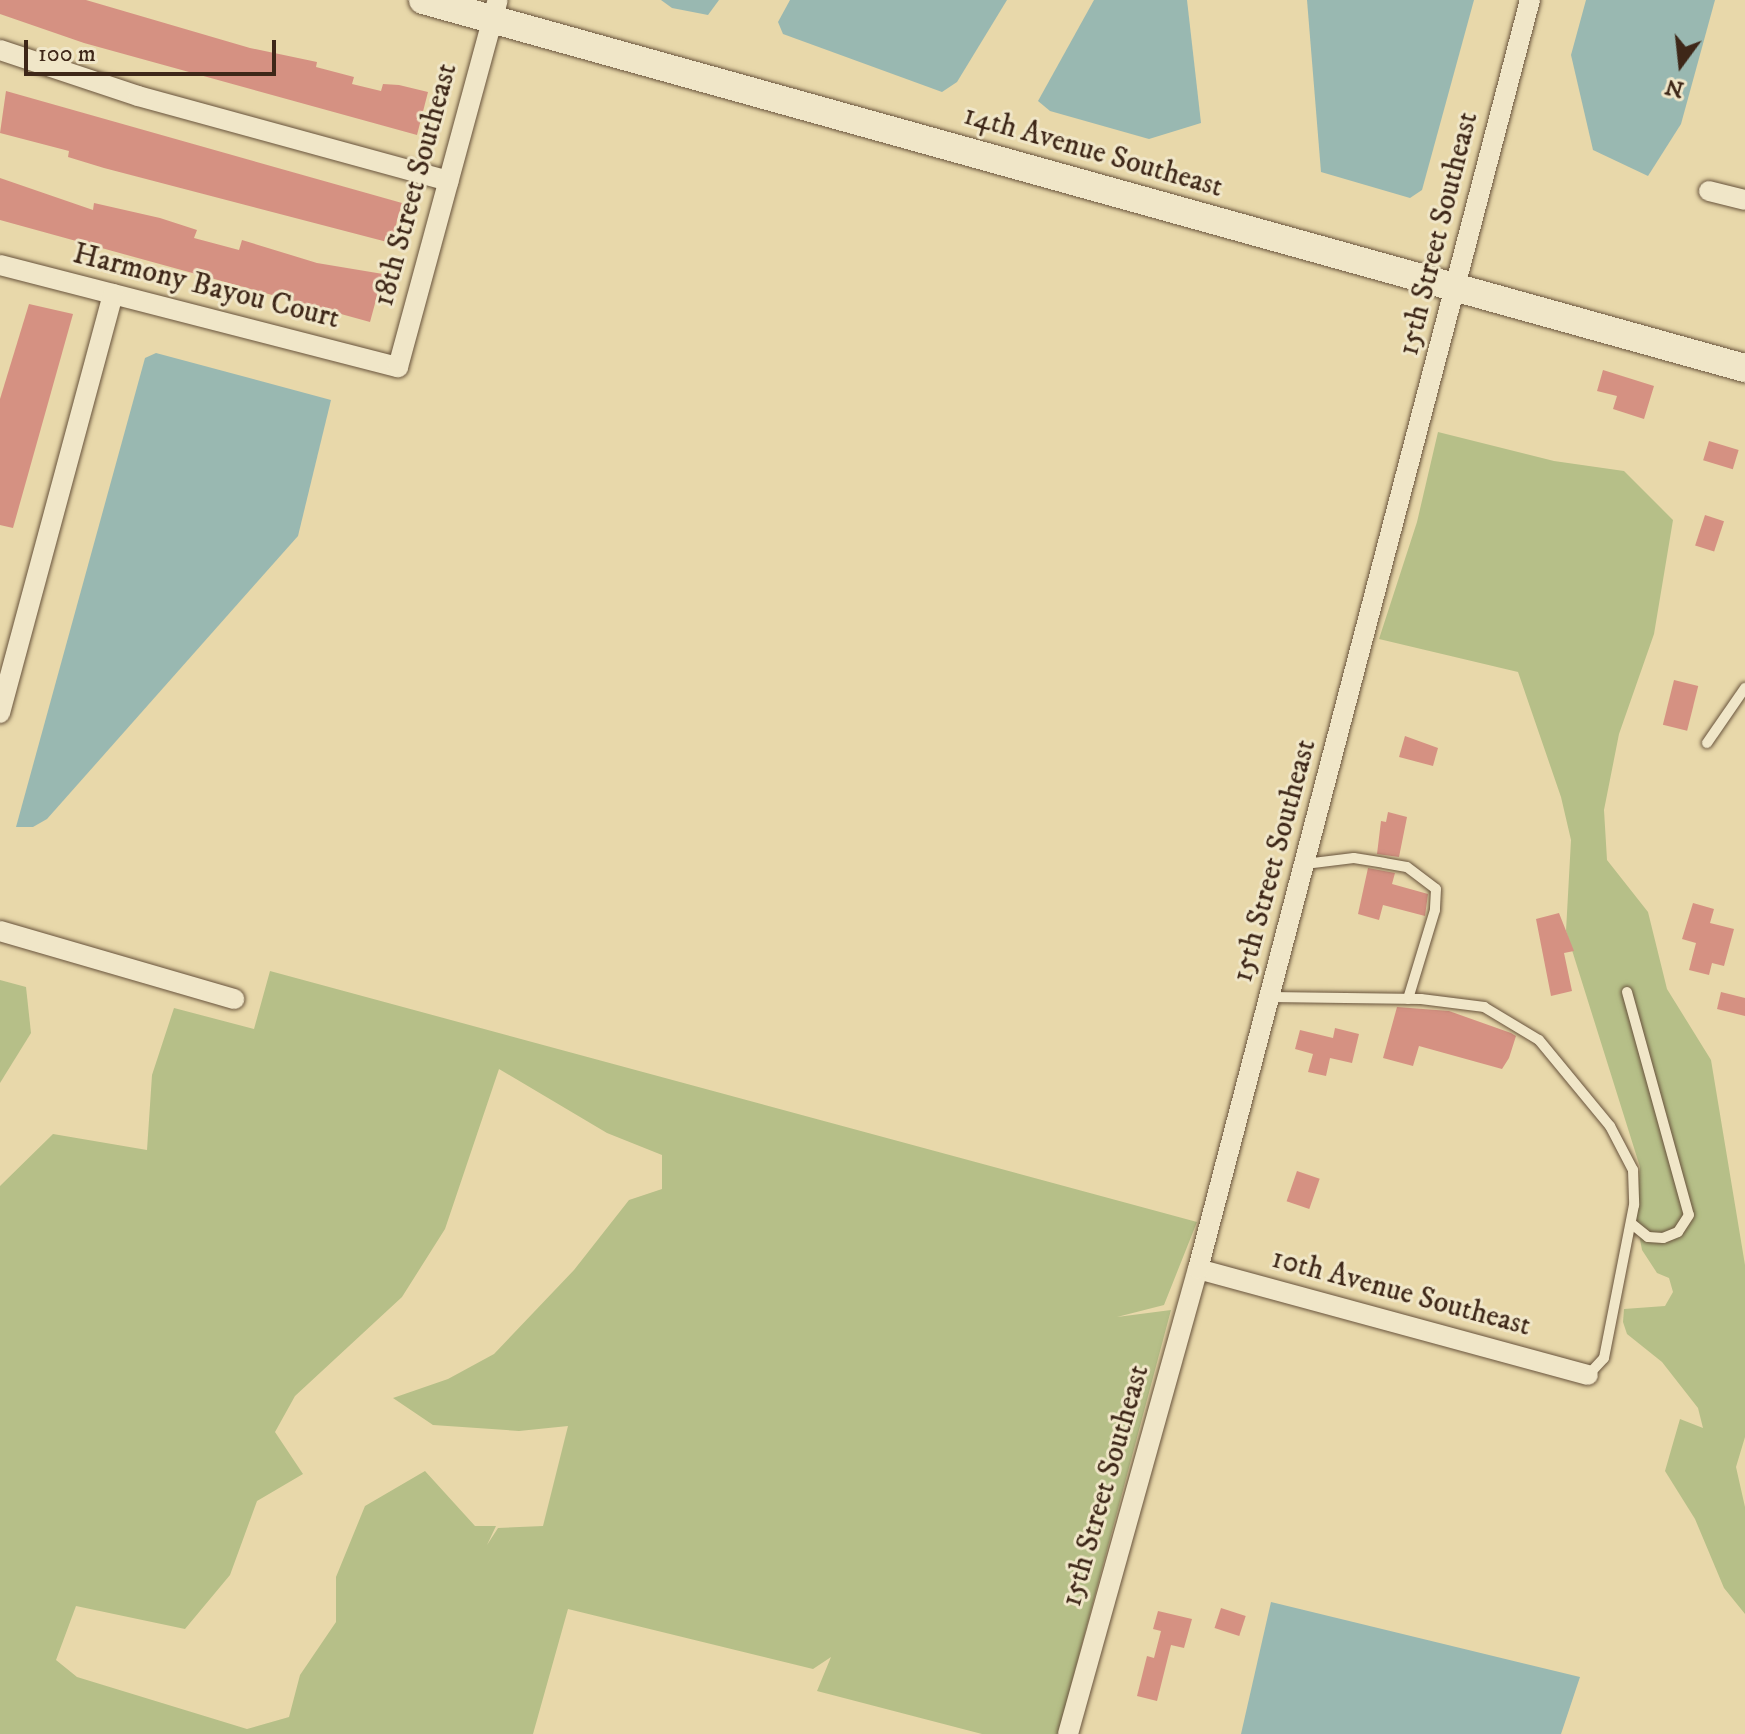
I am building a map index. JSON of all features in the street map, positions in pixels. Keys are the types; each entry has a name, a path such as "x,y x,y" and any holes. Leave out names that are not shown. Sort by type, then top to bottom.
{"street":[{"name":"14th Avenue Southeast","path":"423,0 495,10 1456,289 1745,368"},
{"name":"15th Street Southeast","path":"1068,1734 1198,1269 1530,0"},
{"name":"18th Street Southeast","path":"398,367 495,10"},
{"path":"0,50 138,96 449,181"},
{"path":"1709,191 1745,200"},
{"name":"Harmony Bayou Court","path":"0,265 398,367"},
{"path":"0,713 113,294"},
{"path":"0,931 234,999"},
{"name":"10th Avenue Southeast","path":"1198,1269 1588,1375"}],"lane":[{"path":"1707,743 1745,688"},
{"path":"1305,864 1354,858 1407,867 1436,889 1435,910 1408,999"},
{"path":"1627,992 1689,1215 1678,1232 1663,1238 1648,1237 1631,1223"},
{"path":"1270,997 1408,999 1484,1007 1539,1040 1623,1145 1633,1170 1631,1223 1604,1358 1588,1375"}],"green space":[{"path":"1438,432 1554,461 1624,471 1673,520 1654,634 1619,734 1604,810 1607,860 1648,912 1667,989 1711,1060 1745,1265 1745,1437 1736,1467 1745,1507 1745,1614 1724,1588 1695,1519 1665,1471 1680,1419 1703,1428 1698,1408 1662,1362 1627,1334 1623,1322 1624,1309 1665,1306 1673,1292 1669,1278 1657,1273 1642,1250 1636,1218 1640,1167 1566,931 1571,840 1561,797 1518,672 1379,639 1417,522"},
{"path":"270,971 1197,1222 1164,1305 1117,1317 1171,1310 1058,1734 982,1734 817,1691 831,1657 813,1669 568,1609 533,1734 0,1734 0,1186 53,1134 147,1150 152,1075 174,1008 254,1029","holes":["499,1069 607,1133 662,1155 662,1189 629,1200 574,1270 494,1354 448,1379 393,1398 433,1425 519,1431 568,1426 543,1526 498,1528 487,1545 496,1526 475,1526 425,1471 365,1506 336,1577 336,1622 300,1675 289,1717 247,1729 77,1677 56,1660 76,1606 185,1629 230,1575 257,1501 303,1474 275,1432 295,1396 402,1297 445,1229"]},
{"path":"0,980 26,987 31,1033 0,1083"}],"water":[{"path":"661,0 719,0 708,15 672,8"},
{"path":"790,0 1007,0 957,82 942,92 783,34 778,22"},
{"path":"1094,0 1187,0 1201,123 1149,139 1050,111 1038,101"},
{"path":"1307,0 1474,0 1422,190 1410,198 1321,172"},
{"path":"1586,0 1715,0 1681,124 1648,176 1593,150 1571,55"},
{"path":"156,353 331,400 298,536 47,819 33,827 16,827 145,358"},
{"path":"1271,1602 1580,1677 1561,1734 1241,1734"}],"building":[{"path":"0,0 86,0 250,48 317,62 316,67 354,77 352,84 381,91 383,84 399,85 428,92 417,135 84,43 0,14"},
{"path":"6,91 402,203 391,243 104,168 68,157 69,151 0,133"},
{"path":"0,178 93,210 94,203 160,218 197,230 194,238 239,250 242,240 317,263 383,274 370,322 0,220"},
{"path":"29,304 73,314 13,528 0,525 0,399"},
{"path":"1603,370 1654,386 1644,419 1613,409 1617,396 1597,391"},
{"path":"1709,441 1739,450 1733,469 1703,460"},
{"path":"1705,515 1724,521 1714,552 1695,545"},
{"path":"1674,680 1698,686 1687,731 1663,725"},
{"path":"1405,736 1438,748 1433,766 1399,757"},
{"path":"1388,812 1407,817 1399,857 1377,854 1381,821 1386,822"},
{"path":"1368,868 1395,873 1392,884 1428,894 1425,916 1383,905 1379,920 1358,914"},
{"path":"1693,903 1714,909 1710,923 1734,929 1724,966 1712,963 1709,975 1689,970 1696,943 1682,939"},
{"path":"1559,913 1574,951 1564,953 1572,991 1551,996 1536,919"},
{"path":"1721,992 1745,998 1745,1016 1717,1009"},
{"path":"1397,1007 1449,1011 1511,1033 1516,1036 1509,1058 1502,1069 1419,1046 1413,1066 1383,1058"},
{"path":"1335,1028 1359,1034 1352,1063 1330,1058 1326,1076 1308,1072 1313,1054 1295,1049 1300,1030 1333,1038"},
{"path":"1297,1171 1320,1179 1309,1209 1287,1201"},
{"path":"1221,1608 1246,1616 1239,1636 1215,1628"},
{"path":"1158,1611 1192,1619 1184,1648 1171,1645 1157,1701 1137,1696 1147,1656 1154,1658 1161,1631 1153,1629"}]}
